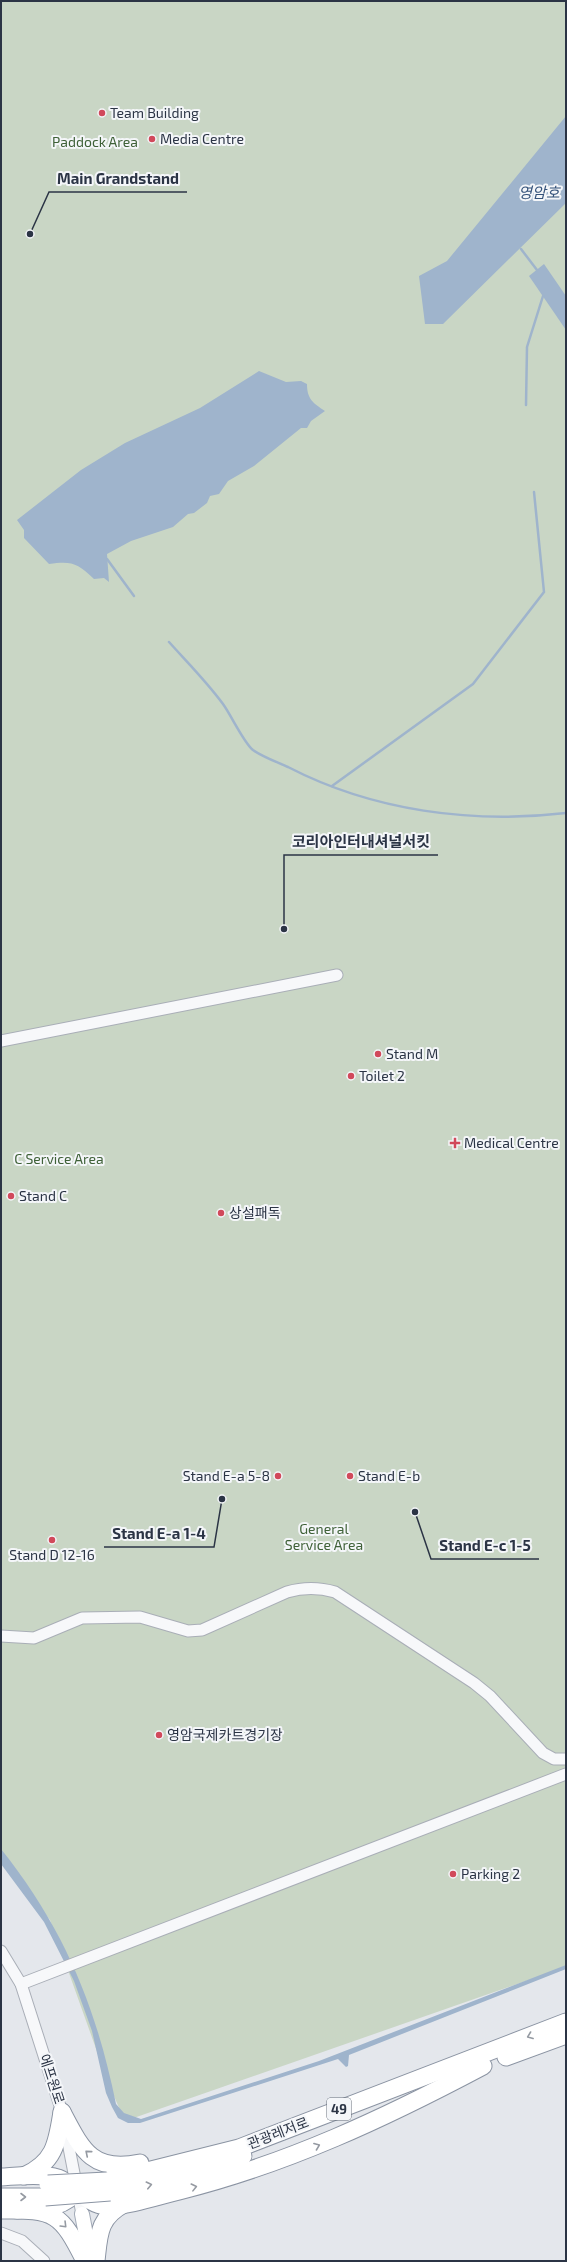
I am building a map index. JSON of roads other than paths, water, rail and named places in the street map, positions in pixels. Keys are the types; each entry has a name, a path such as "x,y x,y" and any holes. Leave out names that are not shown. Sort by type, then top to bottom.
{"highway":[{"name":"관광레저로","path":"1,2197 47,2191 147,2186 215,2167 476,2062 566,2022"},
{"name":"관광레저로","path":"476,2062 566,2035"},
{"path":"9,2210 53,2208 70,2200 85,2181 95,2174 106,2170 177,2156 223,2143 387,2083 476,2062"},
{"path":"1,2177 24,2176 57,2178 67,2182 88,2200 97,2204 108,2206 206,2184 262,2167 398,2110 476,2062"},
{"path":"62,2112 85,2152 104,2164 122,2167"},
{"path":"24,2176 39,2170 47,2162 58,2137 62,2112"},
{"name":"관광레저로","path":"1,2185 47,2191"},
{"path":"96,2261 102,2224 111,2211 128,2202"},
{"path":"9,2210 52,2215 70,2230 85,2261"}],"main road":[{"path":"82,2214 91,2261"}],"street":[{"path":"1,1041 337,975"},
{"path":"1,1636 34,1638 82,1618 140,1617 188,1631 202,1630 287,1592 299,1589 323,1588 335,1592 474,1683 490,1696 554,1765 556,1771 554,1776 549,1781"},
{"path":"543,1753 554,1759 566,1759"},
{"path":"21,1984 566,1774"},
{"name":"에프원로","path":"1,1951 21,1984 62,2112 82,2214"},
{"path":"1,2233 22,2240 44,2261"}],"water":[{"name":"영암호","path":"566,116 566,203 443,324 425,324 419,276 447,261"},
{"path":"544,264 566,296 566,330 529,276"},
{"path":"259,371 286,382 301,381 307,384 308,393 312,400 317,406 325,411 311,421 307,428 301,428 254,466 228,481 219,494 210,496 207,503 194,513 188,514 173,527 131,541 107,554 109,582 104,578 94,579 83,569 74,564 49,564 24,538 24,530 17,520 81,470 125,443 200,408"},
{"path":"1,1849 43,1908 75,1969 98,2034 108,2068 116,2104 124,2113 141,2119 319,2061 566,1965 566,1969 349,2055 348,2066 346,2067 338,2059 140,2123 128,2123 118,2118 106,2093 92,2031 74,1981 44,1922 1,1864"}],"waterway":[{"path":"521,249 537,270"},
{"path":"526,405 527,347 543,296"},
{"path":"332,786 473,684 544,592 534,492"},
{"path":"107,559 134,596"},
{"path":"169,642 217,696 253,750 320,782 389,804 424,811 495,817 566,813"}],"place":[{"name":"Team Building","path":"102,113"},
{"name":"Media Centre","path":"152,139"},
{"name":"Main Grandstand","path":"30,234"},
{"name":"코리아인터내셔널서킷","path":"284,929"},
{"name":"Stand M","path":"378,1054"},
{"name":"Toilet 2","path":"351,1076"},
{"name":"Medical Centre","path":"455,1143"},
{"name":"Stand C","path":"11,1196"},
{"name":"상설패독","path":"221,1213"},
{"name":"Stand E-a 5-8","path":"278,1476"},
{"name":"Stand E-b","path":"350,1476"},
{"name":"Stand E-a 1-4","path":"222,1499"},
{"name":"Stand E-c 1-5","path":"415,1512"},
{"name":"Stand D 12-16","path":"52,1540"},
{"name":"영암국제카트경기장","path":"159,1735"},
{"name":"Parking 2","path":"453,1874"}],"park label":[{"name":"Paddock Area","path":"95,142"},
{"name":"C Service Area","path":"59,1159"},
{"name":"General Service Area","path":"324,1538"}]}
